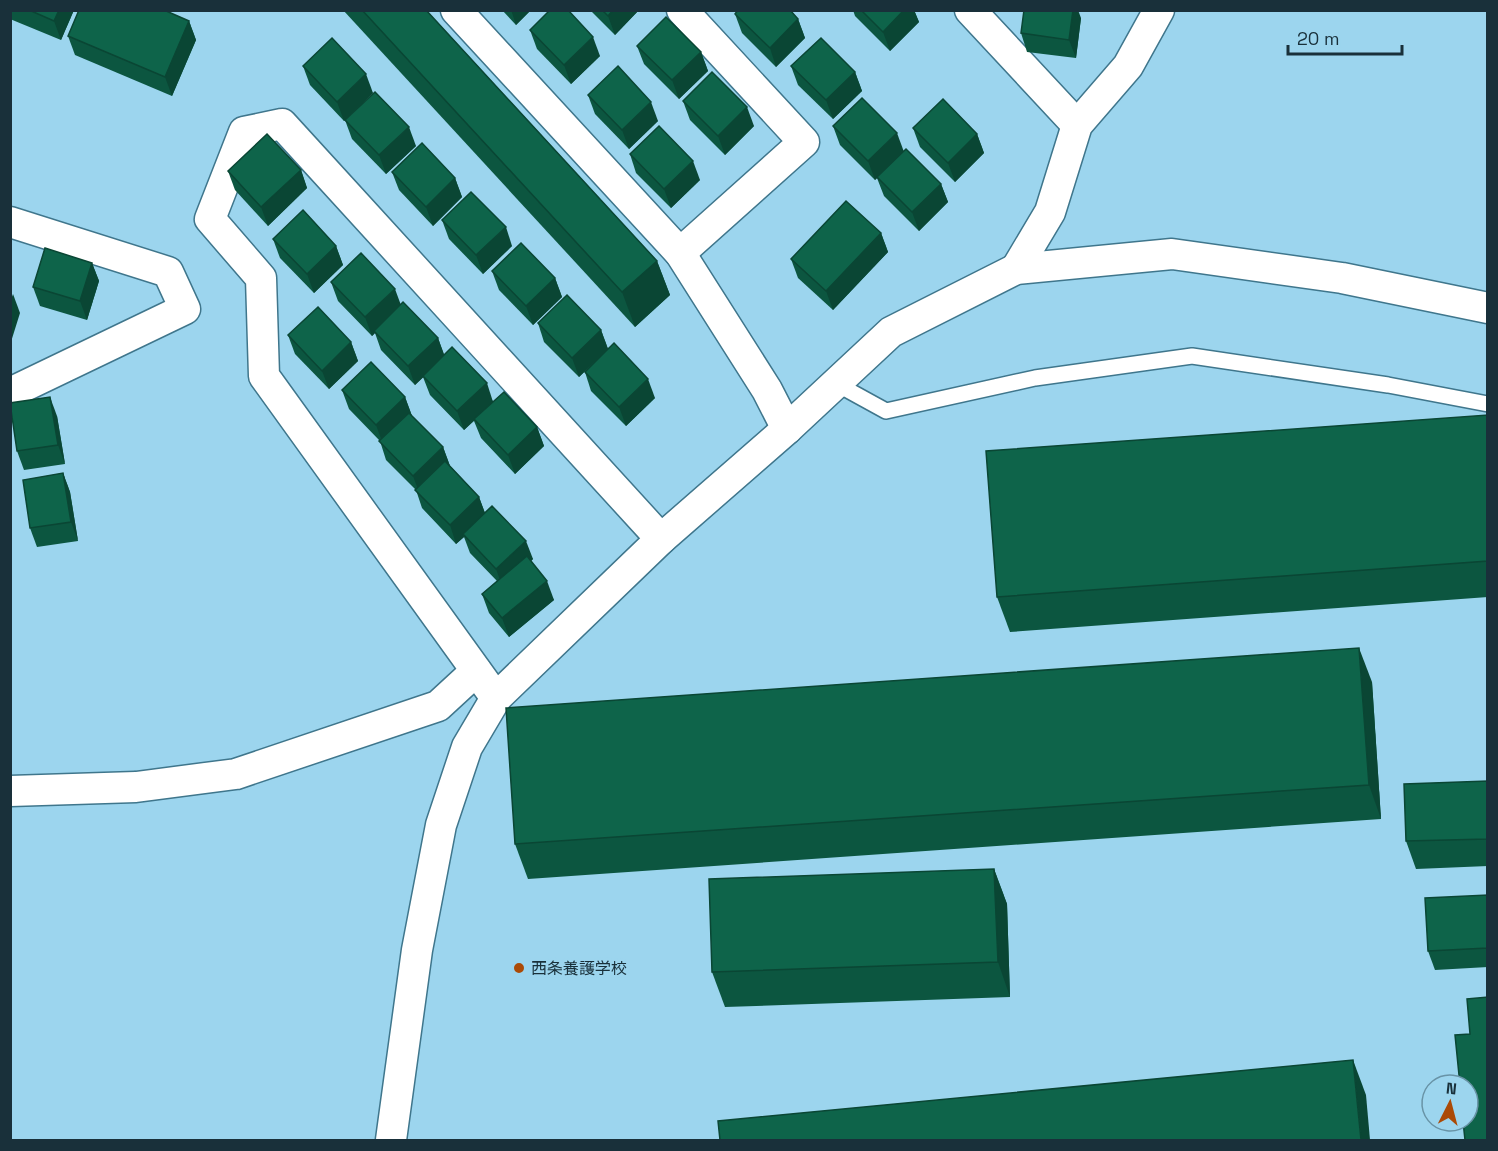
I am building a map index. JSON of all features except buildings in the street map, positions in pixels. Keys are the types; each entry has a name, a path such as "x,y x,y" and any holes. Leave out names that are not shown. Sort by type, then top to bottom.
{"street":[{"path":"456,10 680,253 767,390 787,429"},
{"path":"680,253 804,142 682,10"},
{"path":"1016,269 1050,212 1077,125 1128,66 1159,10"},
{"path":"981,14 1077,125"},
{"path":"496,698 264,376 261,278 210,219 244,132 282,124 661,539"},
{"path":"10,222 168,272 185,309 10,393"},
{"path":"391,1140 417,950 441,825 467,747 496,698 661,539 787,429 891,332 1016,269 1172,254 1342,278 1488,308"},
{"path":"10,791 136,788 236,774 438,706 476,671"},
{"path":"438,706 481,724"}],"lane":[{"path":"835,383 886,411 1035,378 1192,356 1388,385 1488,404"}],"place":[{"name":"西条養護学校","path":"519,968"}]}
